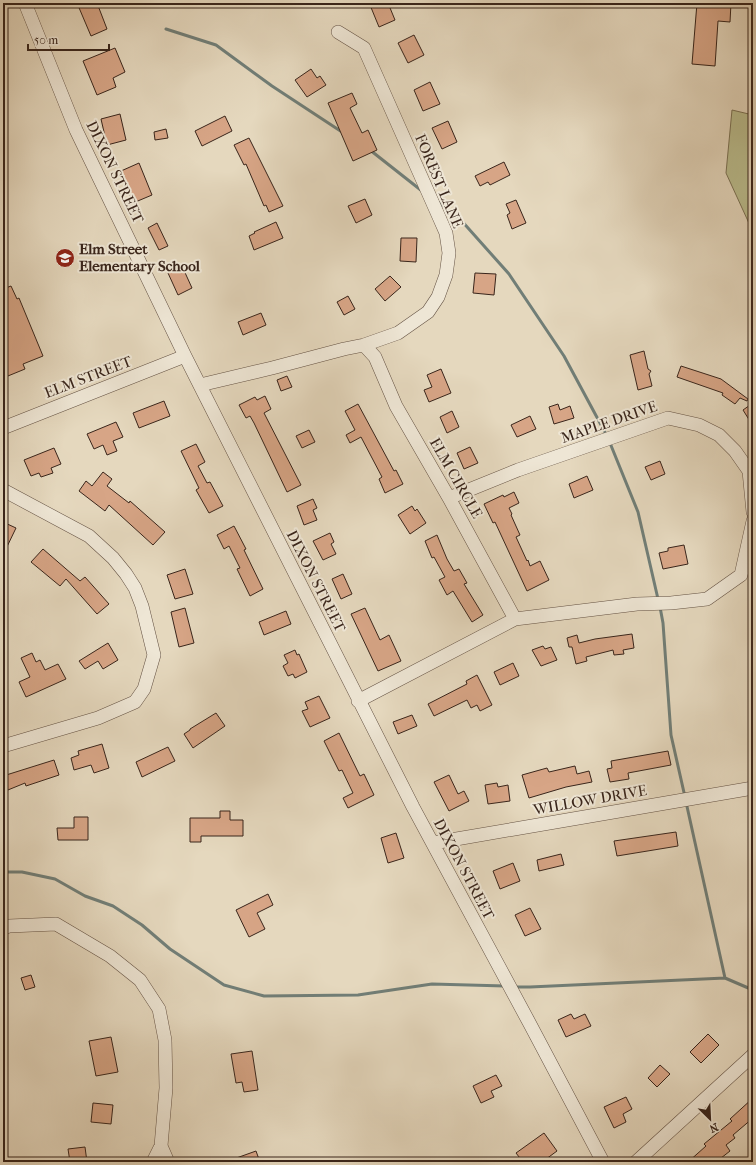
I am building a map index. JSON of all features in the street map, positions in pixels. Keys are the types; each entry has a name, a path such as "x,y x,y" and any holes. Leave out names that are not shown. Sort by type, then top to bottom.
{"street":[{"name":"DIXON STREET","path":"25,3 76,130 185,356 358,701 603,1162"},
{"name":"FOREST LANE","path":"338,32 364,48 446,233 449,253 446,275 438,297 428,312 398,333 364,345"},
{"path":"200,385 364,345"},
{"name":"ELM CIRCLE","path":"364,345 375,358 396,406 449,498 515,619"},
{"name":"ELM STREET","path":"3,428 185,356"},
{"name":"MAPLE DRIVE","path":"449,498 518,470 668,418 699,425 719,435 735,452 749,471 753,512"},
{"path":"3,490 89,536 113,558 135,588 142,606 154,655 144,689 135,702 98,718 3,746"},
{"path":"358,701 515,619 637,604 671,603 707,599 741,574 753,521"},
{"name":"WILLOW DRIVE","path":"433,843 753,788"},
{"path":"3,928 9,926 56,924 110,956 140,980 159,1009 165,1040 166,1088 160,1146 153,1162"},
{"path":"636,1162 753,1055"},
{"path":"160,1146 168,1162"}],"green space":[{"path":"732,110 753,115 753,232 726,173"}],"building":[{"path":"77,3 97,3 107,29 91,36"},
{"path":"374,3 388,3 395,20 379,27 370,5"},
{"path":"697,3 731,3 730,22 718,21 715,66 692,64"},
{"path":"414,35 424,55 408,63 398,43"},
{"path":"115,48 125,72 113,78 116,87 97,95 83,61"},
{"path":"311,69 317,78 320,76 326,85 307,97 295,80"},
{"path":"430,82 440,104 423,111 414,90"},
{"path":"352,93 357,104 350,108 362,133 368,130 377,150 353,161 328,103"},
{"path":"120,114 126,140 107,145 101,119"},
{"path":"225,116 232,131 202,146 195,131"},
{"path":"448,121 457,142 442,149 432,128"},
{"path":"166,129 168,138 155,140 154,132"},
{"path":"249,138 283,206 269,212 266,205 264,206 246,164 244,165 234,145"},
{"path":"504,162 510,175 490,185 488,182 480,186 475,176"},
{"path":"139,163 152,195 133,203 121,171"},
{"path":"365,199 372,215 356,223 348,206"},
{"path":"516,200 526,223 512,229 507,215 510,213 506,204"},
{"path":"276,222 283,238 254,250 249,236 255,233 254,232"},
{"path":"157,223 168,246 159,250 148,228"},
{"path":"401,238 417,238 416,262 400,261"},
{"path":"182,266 192,288 178,295 168,273"},
{"path":"475,273 496,274 494,295 473,293"},
{"path":"390,276 401,287 385,301 375,289"},
{"path":"11,286 17,299 19,298 43,356 23,364 25,369 3,378 3,289"},
{"path":"348,296 355,309 344,315 337,302"},
{"path":"261,313 266,325 243,335 238,322"},
{"path":"644,351 648,369 651,371 649,374 652,386 638,390 630,355"},
{"path":"681,366 721,379 748,399 747,401 740,398 735,404 722,395 723,393 677,377"},
{"path":"441,369 451,393 429,402 424,390 432,387 427,375"},
{"path":"287,376 292,387 281,391 277,380"},
{"path":"265,396 271,409 264,413 301,485 287,492 254,423 250,416 246,418 239,405 255,397 257,400"},
{"path":"164,401 170,416 139,428 133,413"},
{"path":"753,403 753,426 743,410"},
{"path":"358,404 394,471 396,470 403,484 385,493 379,479 382,477 361,437 350,443 346,435 355,430 345,411"},
{"path":"558,404 560,410 570,406 574,418 554,424 549,407"},
{"path":"452,411 459,427 447,433 440,417"},
{"path":"530,416 536,429 517,437 511,425"},
{"path":"116,422 123,437 113,441 117,451 107,455 103,445 94,449 87,434"},
{"path":"309,430 315,442 302,448 296,436"},
{"path":"196,444 205,462 198,466 207,483 210,482 223,506 209,513 196,490 199,488 181,451"},
{"path":"470,447 478,463 464,469 457,453"},
{"path":"54,448 61,464 51,468 53,473 41,477 39,473 31,476 24,460"},
{"path":"660,461 665,474 651,480 645,467"},
{"path":"103,472 112,479 107,486 129,503 130,501 165,532 153,545 109,505 105,511 79,491 86,481 92,486"},
{"path":"587,476 593,490 574,498 569,484"},
{"path":"514,492 519,503 509,508 520,535 516,537 530,566 540,561 549,580 527,591 495,522 493,523 484,504 503,495 504,497"},
{"path":"313,499 317,508 313,510 317,520 304,525 297,506"},
{"path":"412,506 415,511 417,509 426,523 410,534 398,515"},
{"path":"3,522 16,528 3,555"},
{"path":"234,526 246,549 244,550 263,589 250,596 237,569 240,568 229,546 224,549 217,535"},
{"path":"330,533 334,542 331,544 336,554 323,560 313,541"},
{"path":"437,535 447,559 454,571 459,569 467,583 464,584 483,615 472,622 453,591 447,595 439,580 445,577 434,557 432,558 425,541"},
{"path":"684,545 688,564 663,569 659,553 668,551 668,548"},
{"path":"43,549 80,581 85,577 109,604 97,614 66,579 60,586 31,562"},
{"path":"185,569 193,594 175,599 167,575"},
{"path":"343,574 352,594 341,599 332,579"},
{"path":"185,608 194,643 179,647 171,612"},
{"path":"365,608 380,640 389,635 401,661 378,671 351,614"},
{"path":"286,611 291,624 264,635 259,622"},
{"path":"632,634 634,648 623,650 624,654 614,655 613,650 586,657 587,661 576,664 572,647 569,647 567,638 577,635 579,643 595,639"},
{"path":"108,643 118,660 103,669 98,661 85,669 79,661"},
{"path":"543,646 545,649 551,647 557,660 541,666 532,650"},
{"path":"295,650 297,655 299,654 307,672 295,678 293,674 288,676 283,666 288,663 284,655"},
{"path":"32,653 36,662 40,660 45,670 58,664 66,679 26,697 19,682 30,677 21,658"},
{"path":"513,663 519,676 500,685 494,672"},
{"path":"477,675 492,705 480,711 477,705 471,708 467,700 434,716 428,704 467,684 466,681"},
{"path":"319,696 330,718 310,727 302,711 308,709 305,702"},
{"path":"216,713 225,726 193,748 184,734"},
{"path":"412,715 417,726 398,734 393,722"},
{"path":"339,733 360,776 364,774 374,795 348,808 343,798 353,793 342,770 339,771 324,741"},
{"path":"102,744 109,768 94,773 91,765 74,770 71,758 79,755 78,751"},
{"path":"168,747 175,761 142,777 136,762"},
{"path":"668,751 671,765 628,773 629,779 610,782 607,769 612,768 611,761"},
{"path":"54,760 59,775 26,786 25,783 3,792 3,776"},
{"path":"575,766 577,774 589,771 592,782 566,787 529,798 522,775 547,768 549,772"},
{"path":"449,775 458,794 464,791 469,801 449,811 434,782"},
{"path":"497,783 498,787 508,785 510,801 488,804 485,785"},
{"path":"220,811 230,811 230,820 243,820 243,836 201,836 201,842 190,842 190,818 220,818"},
{"path":"74,817 88,817 88,840 58,840 57,828 74,828"},
{"path":"676,832 678,846 617,856 614,841"},
{"path":"396,833 404,858 388,863 381,838"},
{"path":"561,854 564,865 539,871 537,860"},
{"path":"513,863 520,881 500,889 493,871"},
{"path":"268,894 273,905 257,913 265,929 249,937 236,910"},
{"path":"530,908 541,929 525,936 515,915"},
{"path":"31,975 35,987 25,990 21,978"},
{"path":"571,1014 574,1019 585,1014 591,1026 566,1037 558,1020"},
{"path":"708,1034 719,1045 701,1063 690,1052"},
{"path":"111,1037 118,1072 96,1076 89,1041"},
{"path":"252,1051 258,1090 244,1092 242,1082 236,1083 231,1054"},
{"path":"660,1065 670,1074 657,1087 648,1078"},
{"path":"496,1075 502,1086 491,1091 494,1097 481,1103 473,1086"},
{"path":"626,1097 632,1109 623,1114 626,1122 614,1128 604,1107"},
{"path":"753,1098 753,1118 733,1135 735,1138 726,1145 730,1151 716,1162 688,1162 706,1146 704,1144 732,1121 730,1119"},
{"path":"93,1103 113,1105 111,1124 91,1122"},
{"path":"544,1133 557,1151 542,1162 523,1162 516,1153"},
{"path":"85,1147 87,1162 70,1162 68,1149"},
{"path":"256,1151 260,1162 228,1162 228,1161"}],"waterway":[{"path":"166,29 216,45 272,86 342,132"},
{"path":"370,150 422,191"},
{"path":"438,202 460,219 509,274 564,356 607,436"},
{"path":"610,443 638,512 658,599"},
{"path":"660,607 663,623 671,735 685,797"},
{"path":"686,802 725,978"},
{"path":"3,872 22,872 55,879 85,896 113,906 142,925 170,949 224,985 264,996 358,995 432,984 505,986"},
{"path":"514,987 725,978 753,990"}],"place":[{"name":"Elm Street Elementary School","path":"65,258"}]}
